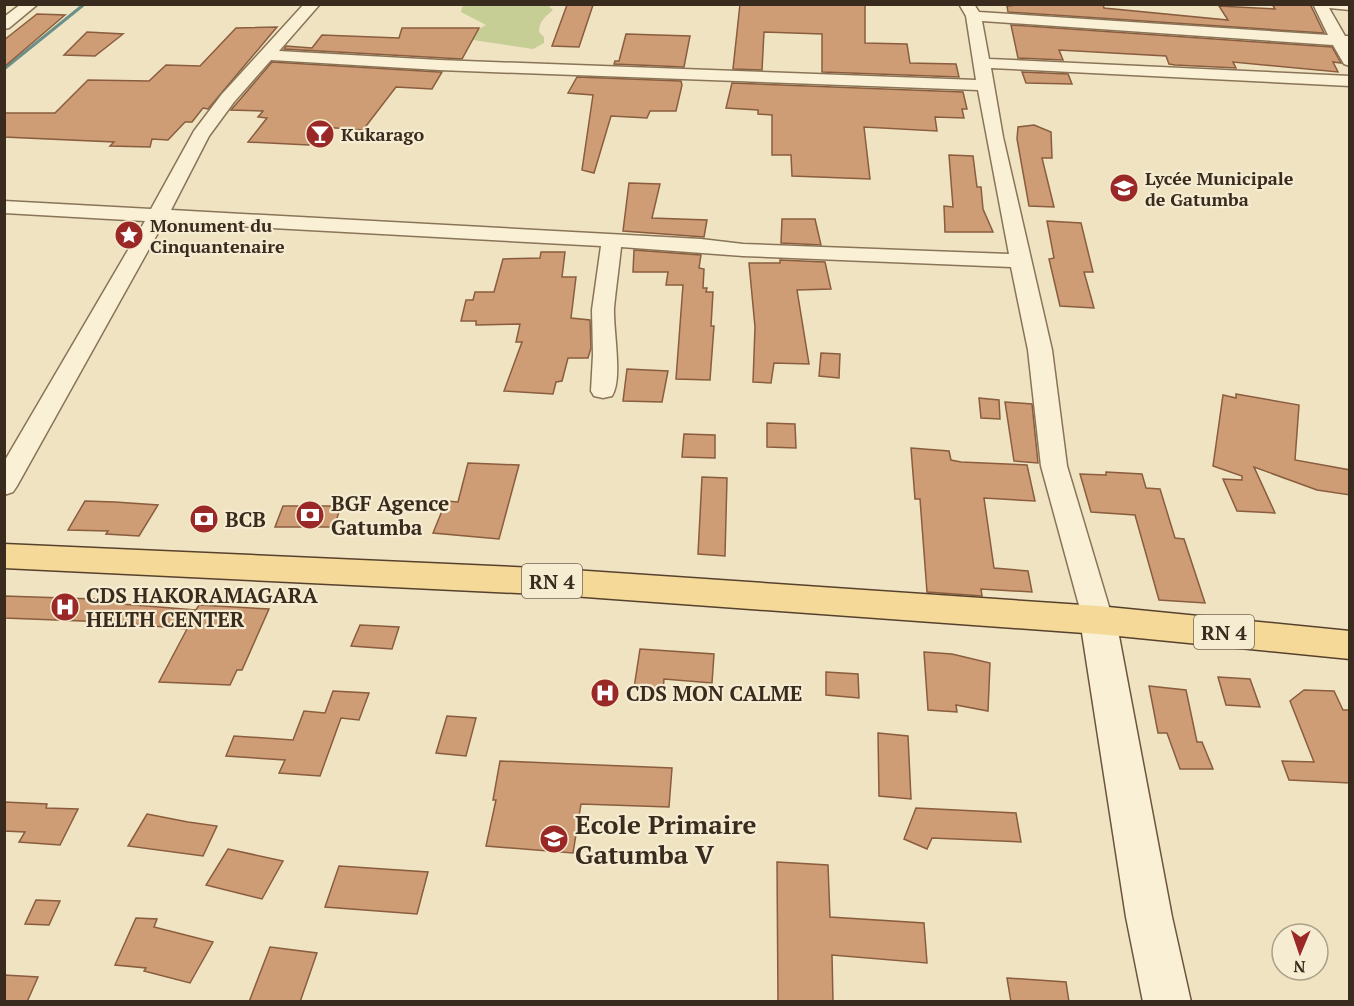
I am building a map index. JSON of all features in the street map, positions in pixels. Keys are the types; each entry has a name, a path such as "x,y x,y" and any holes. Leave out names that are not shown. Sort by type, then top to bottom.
{"main road":[{"name":"RN 4","path":"4,555 558,582 1098,620 1350,645"},
{"path":"1098,620 1149,917 1167,1002"}],"street":[{"path":"4,25 31,4"},
{"path":"4,486 157,217 200,135 228,98 313,4"},
{"path":"1320,4 1344,40 1350,61"},
{"path":"1332,4 1350,6"},
{"path":"1098,620 1054,466 1040,350 970,10 1344,40"},
{"path":"267,56 439,65 983,74 994,63 1350,81"},
{"path":"4,207 612,240 743,250 1021,261"},
{"path":"603,391 605,355 603,310 612,240"}],"green space":[{"path":"467,4 548,5 553,10 543,19 539,28 539,32 544,37 544,43 533,49 473,40 469,35 486,25 461,12 462,7"}],"building":[{"path":"740,4 865,4 865,43 907,44 910,63 956,64 959,77 822,72 822,34 764,32 762,70 733,69"},
{"path":"1103,4 1104,8 1228,20 1219,6 1275,9 1272,4 1310,4 1324,33 1008,12 1007,6"},
{"path":"567,5 593,5 579,47 552,46"},
{"path":"37,14 65,15 4,67 4,40"},
{"path":"1011,25 1332,47 1341,63 1333,62 1338,72 1233,62 1236,68 1175,65 1169,64 1166,56 1059,50 1063,60 1018,58"},
{"path":"277,27 208,109 203,108 192,122 185,122 168,140 152,139 150,147 110,146 114,142 4,137 4,113 55,113 88,80 149,81 166,65 200,66 236,28"},
{"path":"402,28 479,28 462,59 284,49 286,46 312,48 322,35 399,38"},
{"path":"87,32 123,34 95,56 64,55"},
{"path":"626,34 690,36 684,67 614,64 615,61 619,61"},
{"path":"272,62 442,72 432,89 396,87 363,130 322,127 309,145 248,142 267,118 258,117 263,111 231,110"},
{"path":"1022,72 1068,74 1072,84 1026,83"},
{"path":"577,77 681,81 682,85 676,111 650,111 647,118 611,116 594,173 582,170 593,95 568,93"},
{"path":"732,83 963,92 967,109 962,109 964,118 935,117 937,131 864,127 870,179 792,176 791,155 772,155 772,115 758,114 758,110 726,108"},
{"path":"1034,125 1051,132 1052,158 1042,158 1054,207 1029,206 1017,139 1018,127"},
{"path":"949,155 973,156 977,187 981,187 983,209 993,232 945,232 944,206 953,207"},
{"path":"629,183 660,184 652,218 707,220 704,237 623,231"},
{"path":"782,219 815,219 821,245 781,243"},
{"path":"1047,221 1081,223 1093,272 1084,272 1094,308 1060,306 1049,259 1054,258"},
{"path":"634,250 701,255 699,268 704,269 703,288 707,288 706,292 713,292 711,326 714,326 710,380 676,379 683,285 666,285 668,272 633,272"},
{"path":"541,252 565,252 562,277 576,277 571,318 590,320 591,348 588,358 568,358 562,381 556,382 553,394 504,391 522,342 516,342 520,324 476,325 476,321 461,321 466,300 473,300 475,292 494,292 503,259 540,258"},
{"path":"780,260 825,262 831,289 797,290 809,364 774,363 771,383 753,382 755,327 749,263 780,263"},
{"path":"821,353 840,354 839,378 819,376"},
{"path":"627,369 668,371 662,402 623,401"},
{"path":"1236,394 1299,405 1295,460 1350,470 1350,495 1317,490 1254,467 1275,513 1237,511 1223,479 1242,480 1242,476 1213,466 1223,395 1236,398"},
{"path":"979,398 999,400 1000,419 981,418"},
{"path":"1005,402 1032,404 1038,463 1014,461"},
{"path":"767,423 795,424 796,448 767,447"},
{"path":"684,434 715,435 715,458 682,457"},
{"path":"911,448 949,451 951,460 961,462 1027,465 1035,501 984,498 994,568 1028,571 1032,592 981,589 982,596 927,592 920,499 915,499"},
{"path":"468,463 519,465 499,539 433,533 446,501 458,502"},
{"path":"1106,472 1142,474 1146,488 1160,489 1175,538 1184,539 1205,603 1159,600 1135,515 1091,512 1080,474 1106,475"},
{"path":"702,477 727,478 725,556 698,554"},
{"path":"85,501 158,505 139,536 106,534 108,531 68,530"},
{"path":"283,506 341,506 334,527 275,527"},
{"path":"4,596 124,600 122,604 196,610 199,605 269,609 242,670 237,670 230,685 159,682 187,629 109,622 4,618"},
{"path":"360,625 399,627 392,649 351,646"},
{"path":"640,649 714,654 712,683 664,679 663,690 634,688"},
{"path":"924,652 952,654 990,663 988,711 956,705 957,712 928,710"},
{"path":"826,672 858,674 859,698 826,695"},
{"path":"1218,677 1250,679 1260,707 1226,705"},
{"path":"1149,686 1186,690 1197,742 1202,742 1213,769 1180,769 1167,733 1158,733"},
{"path":"1304,690 1334,691 1343,710 1350,710 1350,783 1289,780 1282,761 1314,762 1290,701"},
{"path":"333,691 369,693 359,720 341,718 320,776 279,773 285,760 226,756 234,736 293,740 304,711 325,713"},
{"path":"447,716 476,718 466,756 436,753"},
{"path":"878,733 908,736 911,799 879,796"},
{"path":"500,761 672,768 669,807 581,804 573,853 486,846 496,800 493,800"},
{"path":"4,802 47,804 46,808 78,809 60,845 19,842 25,832 4,831"},
{"path":"916,808 1016,813 1021,842 932,838 927,849 904,839"},
{"path":"147,814 217,826 203,856 128,846"},
{"path":"228,849 283,861 262,899 206,885"},
{"path":"777,862 828,865 830,917 924,923 927,963 832,955 833,1002 778,1002"},
{"path":"339,866 428,872 417,914 325,907"},
{"path":"36,900 60,901 49,925 25,924"},
{"path":"136,918 157,919 154,927 213,942 190,983 144,971 146,968 115,965"},
{"path":"270,947 317,953 300,1002 249,1002"},
{"path":"4,975 38,977 27,1002 4,1002"},
{"path":"1007,978 1066,982 1069,1002 1011,1002"}],"waterway":[{"path":"4,70 85,4"}],"place":[{"name":"Kukarago","path":"320,134"},
{"name":"Lycée Municipale de Gatumba","path":"1124,188"},
{"name":"Monument du Cinquantenaire","path":"129,235"},
{"name":"BGF Agence Gatumba","path":"310,515"},
{"name":"BCB","path":"204,519"},
{"name":"CDS HAKORAMAGARA HELTH CENTER","path":"65,607"},
{"name":"CDS MON CALME","path":"605,693"},
{"name":"Ecole Primaire Gatumba V","path":"554,839"}]}
